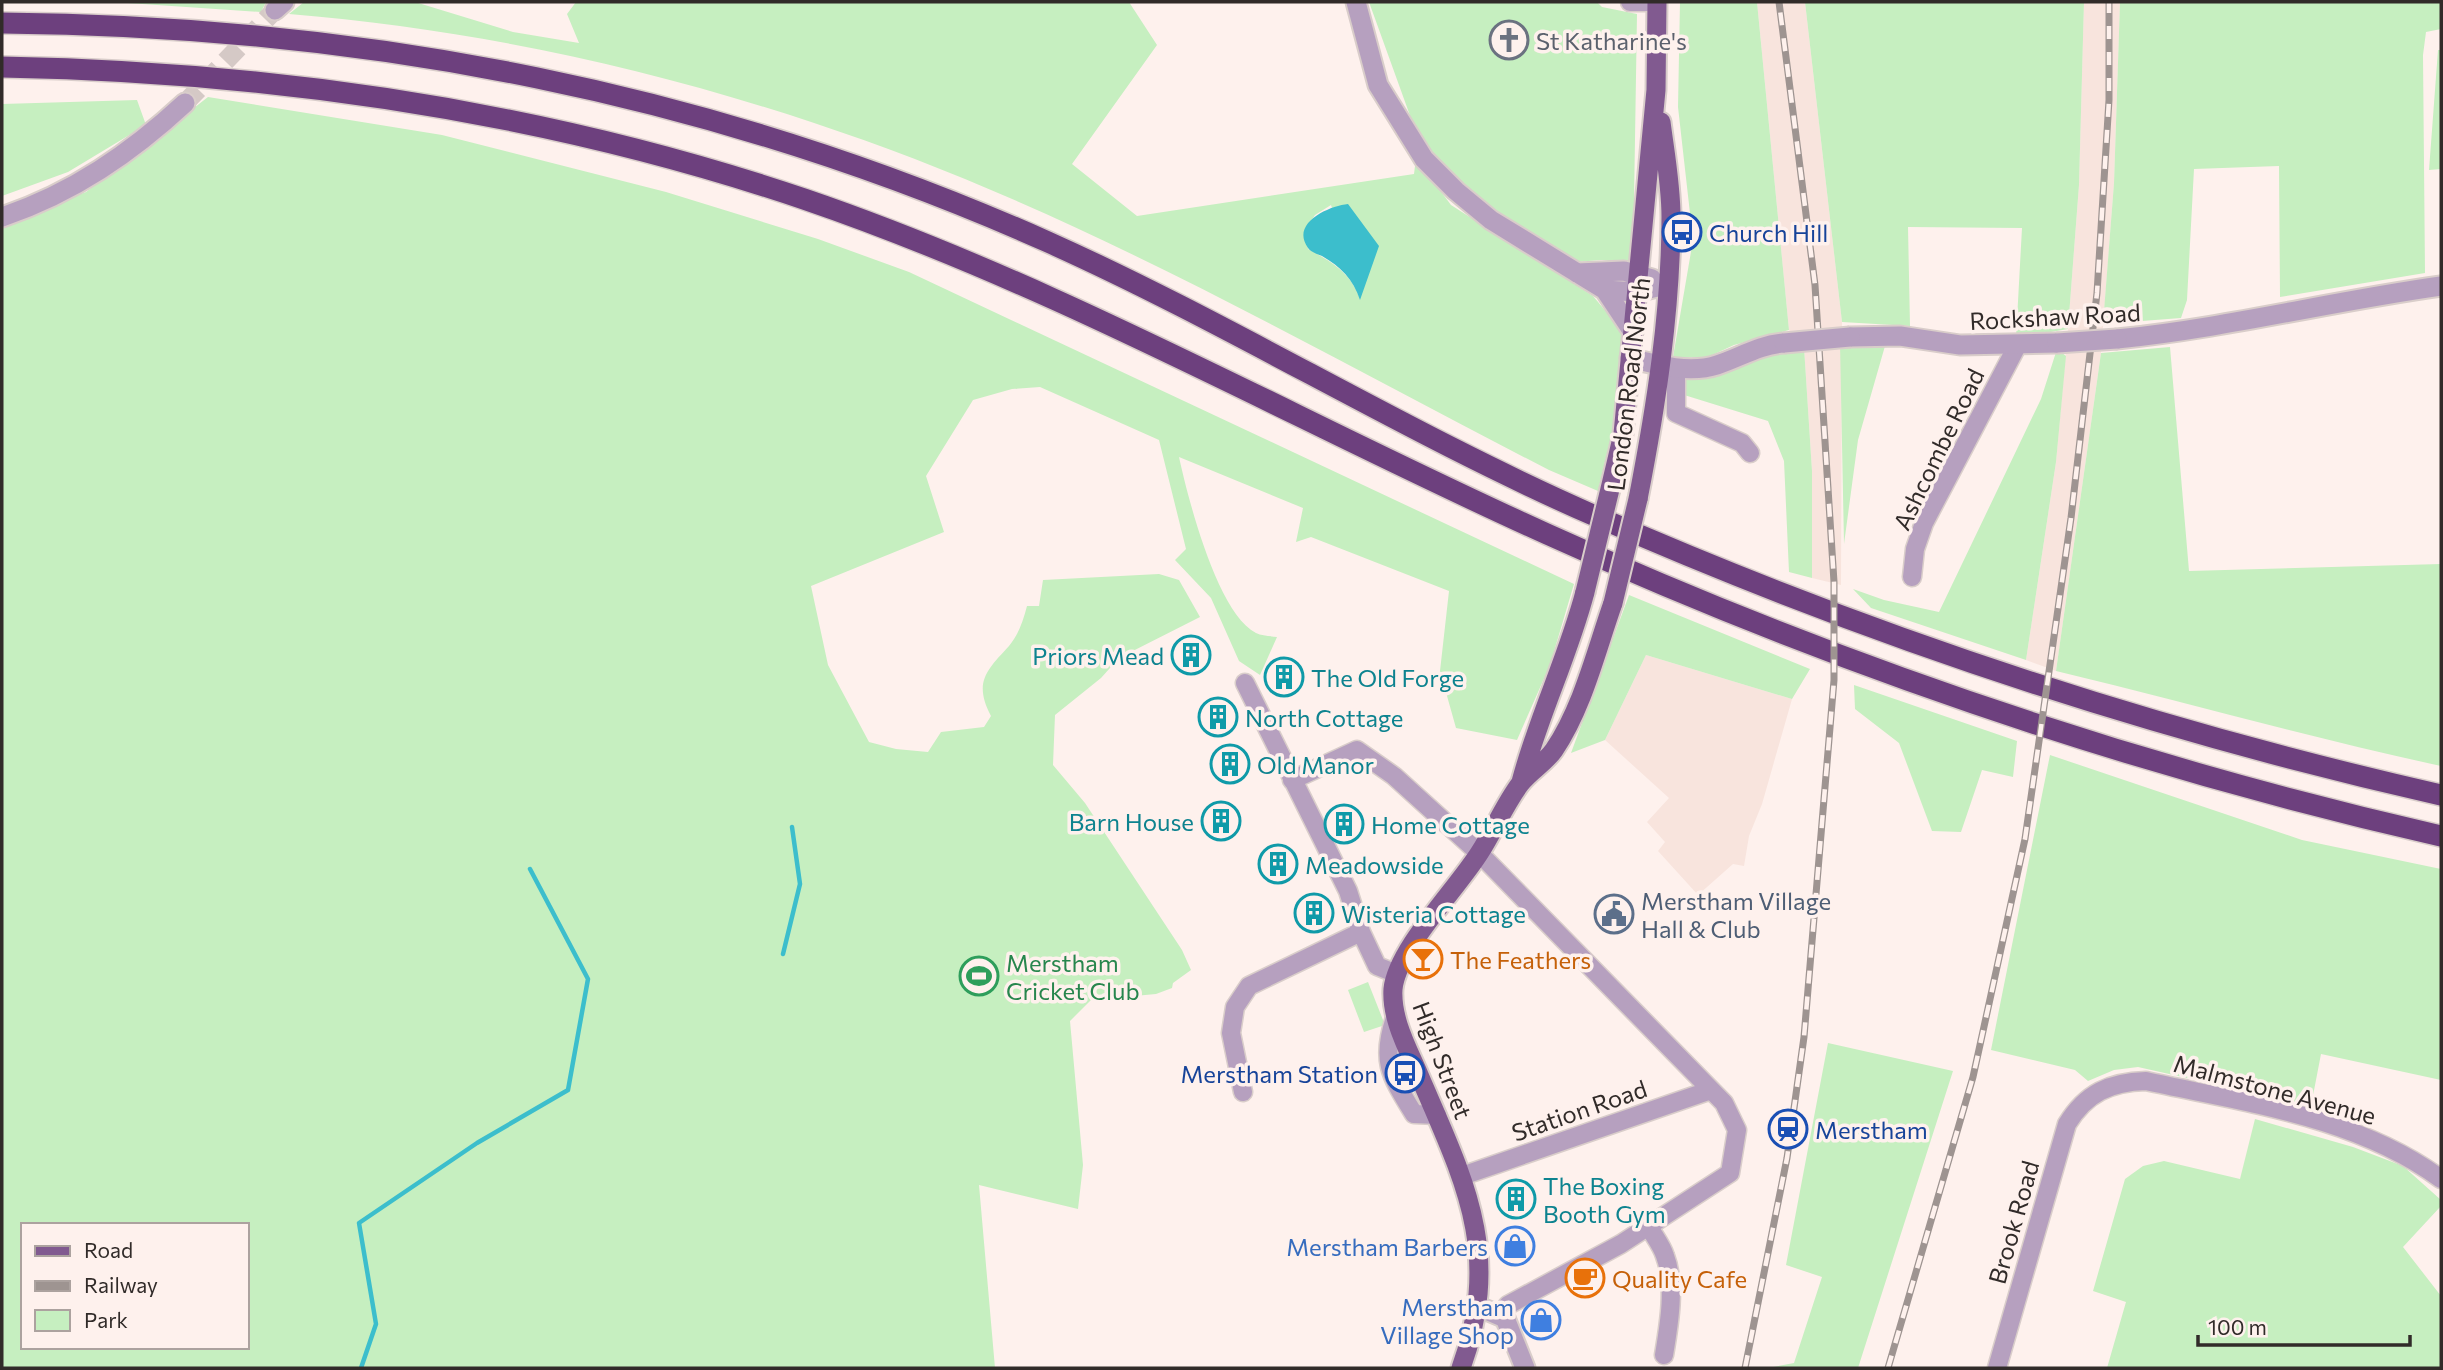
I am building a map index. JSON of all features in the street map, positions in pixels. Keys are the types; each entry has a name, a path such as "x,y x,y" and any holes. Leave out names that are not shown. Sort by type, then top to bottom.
{"highway":[{"path":"2,23 232,32 398,51 545,77 766,135 909,184 1050,243 1188,309 1457,452 1602,519 1800,601 1938,652 2154,722 2441,794"},
{"path":"2,67 153,72 374,95 582,136 654,154 797,197 940,249 1076,307 1545,533 1798,639 1982,706 2142,757 2256,791 2441,836"}],"main road":[{"name":"London Road North","path":"1521,783 1531,743 1573,638 1623,434 1656,90 1657,2"},
{"name":"London Road North","path":"1479,853 1521,783 1553,751 1573,714 1613,603 1638,499 1668,367 1666,285 1670,195 1656,90"},
{"name":"High Street","path":"1461,1368 1477,1306 1480,1251 1477,1227 1462,1176 1396,1015 1393,990 1396,974 1405,956 1479,853"}],"street":[{"path":"1356,2 1378,86 1424,159 1491,220 1605,290 1633,332"},
{"path":"1630,2 1647,2"},
{"path":"2,217 57,195 92,177 156,130 185,103"},
{"path":"1577,273 1666,285"},
{"path":"1605,290 1637,282"},
{"name":"Rockshaw Road","path":"1630,358 1668,367 1715,366 1763,345 1850,337 1900,336 1960,345 2017,346 2117,340 2161,335 2352,299 2441,286"},
{"name":"Ashcombe Road","path":"1912,577 1915,549 1924,523 2017,346"},
{"path":"1668,367 1676,413 1742,443 1750,453"},
{"path":"1245,683 1348,891 1361,932 1377,965 1396,974"},
{"path":"1292,780 1357,750 1394,776 1479,853 1711,1090 1734,1120 1738,1134 1730,1173 1649,1227 1508,1305 1501,1314"},
{"path":"1243,1092 1231,1034 1236,1007 1249,986 1361,932"},
{"name":"Malmstone Avenue","path":"2089,1096 2123,1082 2146,1081 2265,1108 2343,1127 2375,1139 2402,1152 2441,1180"},
{"name":"Station Road","path":"1462,1176 1711,1090"},
{"name":"Brook Road","path":"1997,1368 2067,1124 2089,1096"},
{"path":"1649,1227 1666,1256 1669,1319 1664,1355"},
{"path":"1477,1306 1501,1314 1509,1324 1525,1368"}],"shaded area":[{"path":"1757,2 1805,2 1842,322 1841,585 1812,578 1812,471 1804,347 1789,330"},
{"path":"2084,2 2120,2 2114,183 2101,353 2056,671 2026,660 2056,462 2068,329 2079,185"},
{"path":"1646,655 1792,699 1762,804 1749,836 1744,866 1733,864 1698,895 1658,851 1665,842 1647,822 1669,798 1605,740"}],"green space":[{"path":"113,2 266,2 261,12"},
{"path":"304,2 415,2 513,32 579,43 567,14 576,2 1129,2 1157,45 1072,164 1137,216 1414,174 1416,158 1451,205 1593,296 1624,333 1614,424 1598,491 1549,470 1187,281 1040,211 884,147 718,93 548,51 462,35 289,14","holes":["1331,205 1360,299 1340,269 1308,249 1305,230 1315,215"]},
{"path":"1369,2 1597,2 1602,7 1637,14 1633,264 1602,260 1575,262 1461,194 1417,135"},
{"path":"1680,2 1757,2 1789,330 1734,345 1706,358 1673,357 1693,240 1678,107"},
{"path":"1805,2 2084,2 2079,185 2068,329 2016,338 2022,228 1908,227 1910,326 1842,322"},
{"path":"2120,2 2441,2 2441,29 2426,32 2423,55 2425,273 2280,297 2279,166 2194,169 2187,300 2181,318 2103,324 2114,183"},
{"path":"2438,50 2441,50 2441,169 2429,170"},
{"path":"208,97 442,135 666,192 818,239 909,272 1574,584 1550,665 1517,740 1456,728 1440,671 1449,591 1311,537 1296,542 1303,508 1179,457 1206,553 1229,603 1242,621 1256,633 1277,637 1260,675 1239,661 1211,598 1175,560 1186,549 1159,440 1040,387 1012,389 973,400 926,476 944,532 811,586 828,665 869,742 896,749 928,752 941,732 984,727 991,716 983,694 985,677 1015,637 1027,606 1039,606 1043,580 1159,574 1179,580 1200,617 1119,658 1101,678 1055,715 1053,765 1085,803 1182,950 1191,970 1173,983 1172,988 1156,994 1091,1000 1070,1021 1083,1165 1078,1209 979,1185 995,1368 2,1368 2,223 86,192"},
{"path":"137,100 146,125 68,172 2,196 2,104"},
{"path":"1840,343 1885,346 1858,440 1844,544"},
{"path":"1804,347 1812,471 1812,578 1789,572 1784,461 1768,421 1681,394 1686,376 1719,375 1787,349"},
{"path":"2170,347 2189,571 2441,564 2441,766 2056,671 2101,353"},
{"path":"2057,349 2066,356 2056,462 2026,660 1871,608 1853,589 1884,600 1939,612 2041,399"},
{"path":"1629,595 1810,669 1792,699 1646,655 1605,740 1571,753"},
{"path":"1854,685 2017,741 2013,777 1982,770 1961,832 1932,831 1899,743 1855,709"},
{"path":"2050,755 2302,840 2441,869 2441,1080 2321,1054 2311,1106 2138,1067 2114,1070 2088,1081 2075,1070 1991,1050"},
{"path":"1368,982 1385,1025 1364,1032 1348,990"},
{"path":"1828,1043 1953,1071 1858,1368 1768,1368 1794,1363 1822,1277 1786,1265"},
{"path":"2255,1119 2353,1147 2403,1166 2441,1200 2441,1206 2403,1247 2441,1296 2441,1368 2107,1368 2126,1302 2093,1291 2125,1179 2143,1166 2164,1161 2240,1179"}],"water":[{"path":"1348,204 1379,246 1360,300 1346,274 1329,260 1312,252 1304,239 1304,231 1314,217 1331,208"}],"waterway":[{"path":"783,954 800,884 792,827"},
{"path":"361,1368 376,1324 359,1223 477,1143 568,1090 588,979 530,869"}],"tunnel":[{"path":"185,103 275,10"}],"railway":[{"path":"1745,1368 1787,1158 1804,1037 1834,680 1834,582 1815,285 1779,2"},
{"path":"1888,1368 1973,1077 2025,839 2071,518 2097,293 2109,100 2109,2"}],"place":[{"name":"St Katharine's","path":"1509,40"},
{"name":"Church Hill","path":"1682,232"},
{"name":"Priors Mead","path":"1191,655"},
{"name":"The Old Forge","path":"1284,677"},
{"name":"North Cottage","path":"1218,717"},
{"name":"Old Manor","path":"1230,764"},
{"name":"Barn House","path":"1221,821"},
{"name":"Home Cottage","path":"1344,824"},
{"name":"Meadowside","path":"1278,864"},
{"name":"Wisteria Cottage","path":"1314,913"},
{"name":"Merstham Village Hall & Club","path":"1614,914"},
{"name":"The Feathers","path":"1423,959"},
{"name":"Merstham Cricket Club","path":"979,976"},
{"name":"Merstham Station","path":"1405,1073"},
{"name":"Merstham","path":"1788,1129"},
{"name":"The Boxing Booth Gym","path":"1516,1199"},
{"name":"Merstham Barbers","path":"1515,1246"},
{"name":"Quality Cafe","path":"1585,1278"},
{"name":"Merstham Village Shop","path":"1541,1320"}]}
